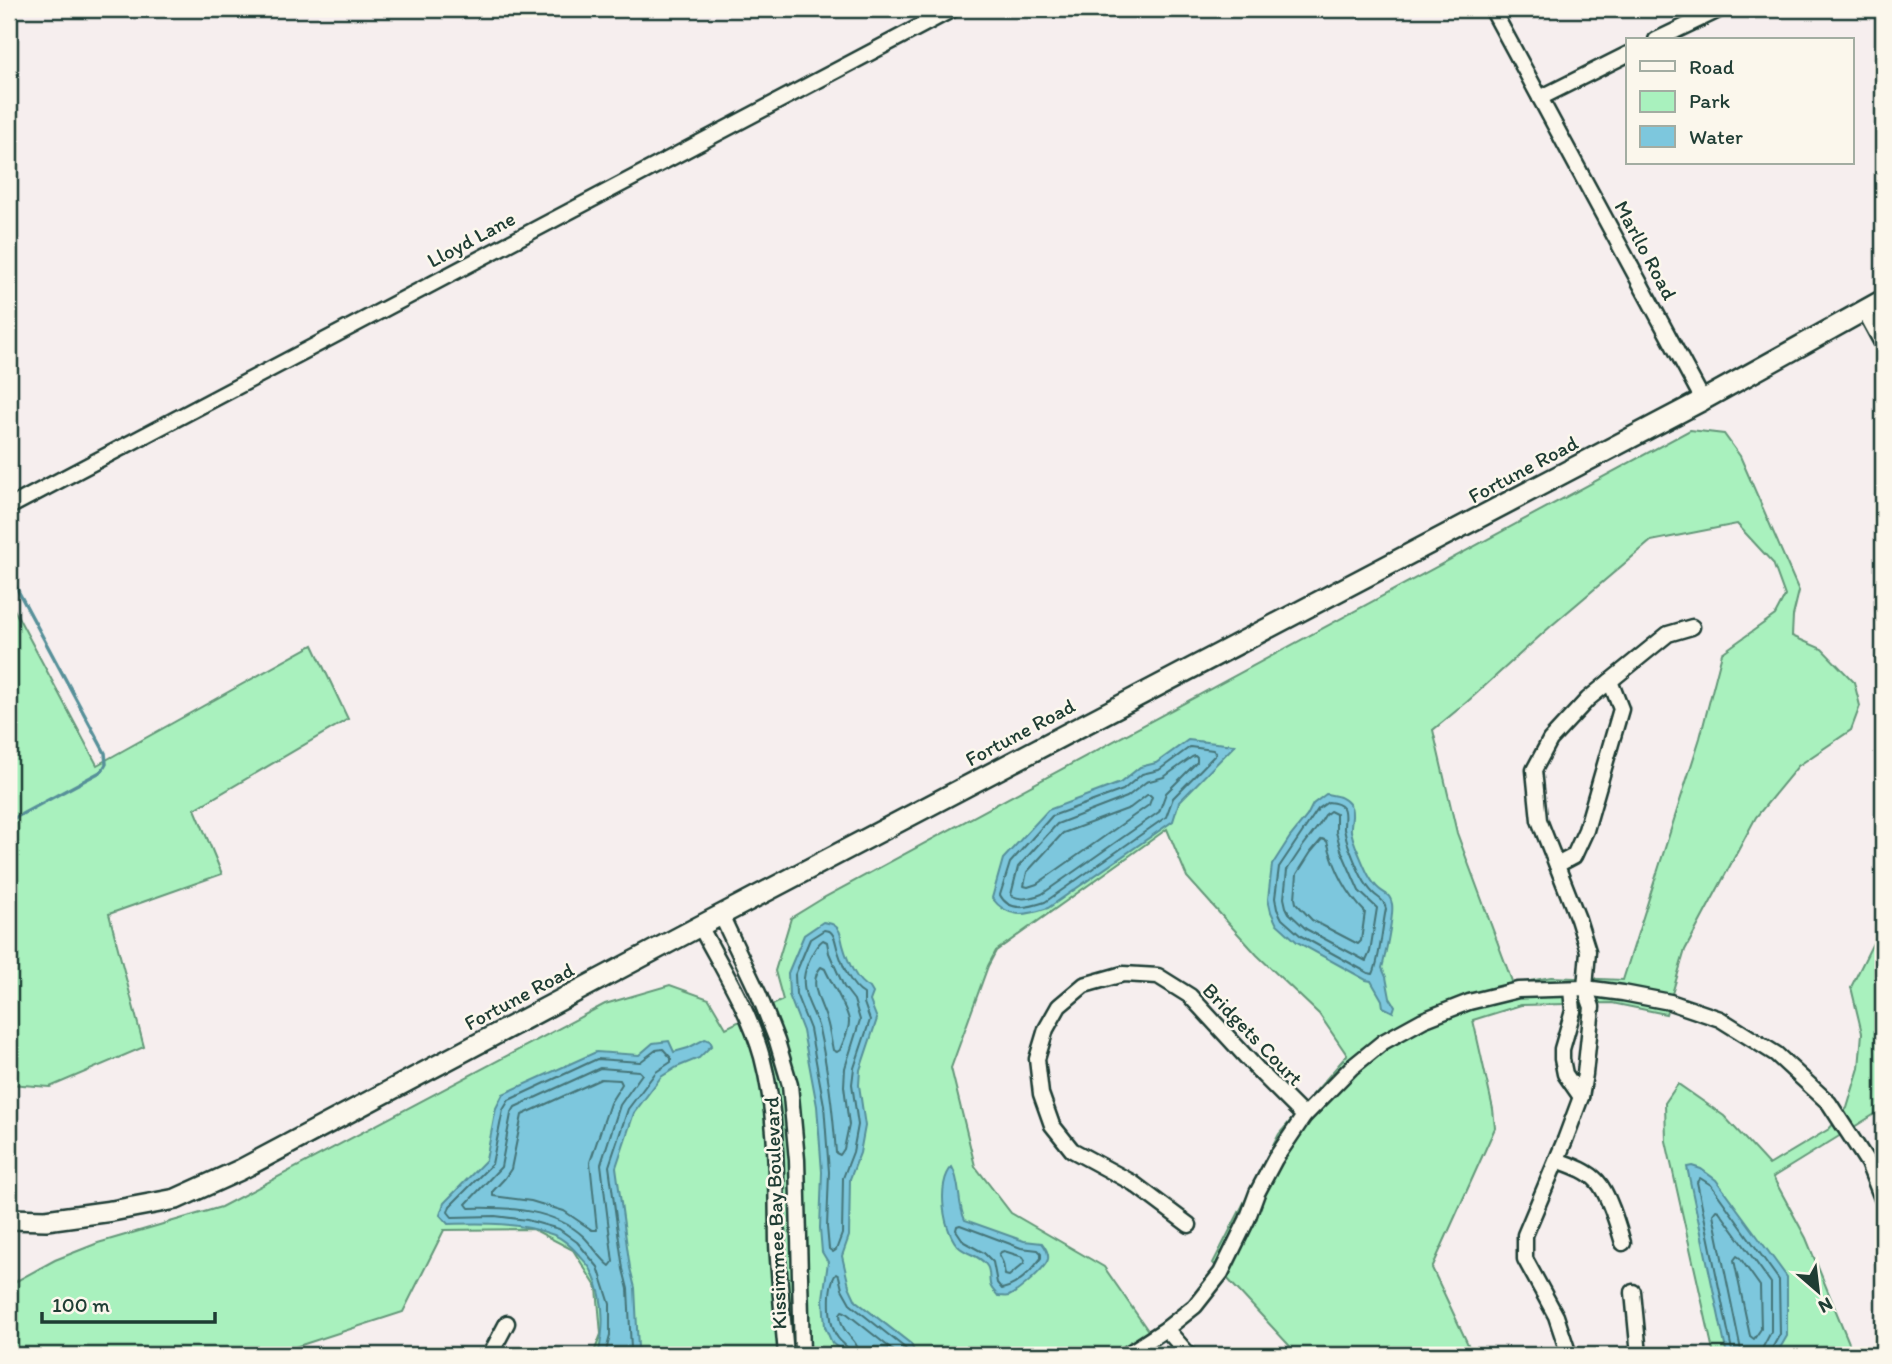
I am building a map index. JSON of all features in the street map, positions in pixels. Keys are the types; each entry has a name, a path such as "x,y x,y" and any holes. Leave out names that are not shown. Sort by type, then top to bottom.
{"street":[{"name":"Lloyd Lane","path":"9,507 953,9"},
{"name":"Marllo Road","path":"1492,9 1703,400"},
{"path":"1661,38 1721,9"},
{"path":"1540,98 1626,55"},
{"name":"Fortune Road","path":"9,1219 46,1220 176,1199 240,1170 1703,400 1883,300"},
{"path":"1864,310 1883,345"},
{"path":"1581,1097 1565,1074 1562,1049 1588,951 1539,820 1534,770 1550,740 1588,699 1668,634 1692,627"},
{"path":"1557,865 1574,856 1586,830 1621,709 1610,681"},
{"name":"Kissimmee Bay Boulevard","path":"721,915 758,992 790,1085 797,1160 802,1355"},
{"name":"Kissimmee Bay Boulevard","path":"700,926 740,1001 761,1054 768,1085 774,1133 778,1255 786,1355"},
{"name":"Bridgets Court","path":"1189,1226 1133,1183 1072,1150 1052,1125 1041,1094 1037,1059 1046,1029 1059,1006 1084,985 1123,974 1158,976 1190,996 1304,1116"},
{"path":"1569,1355 1556,1316 1525,1259 1525,1235 1581,1097 1592,1007 1578,988"},
{"path":"1126,1355 1195,1306 1221,1273 1275,1159 1304,1116 1351,1068 1383,1042 1423,1020 1469,1002 1518,990 1578,988 1623,993 1659,1000 1720,1019 1776,1054 1829,1103 1868,1163 1883,1201"},
{"path":"740,1001 758,992"},
{"path":"1557,1160 1597,1181 1623,1243"},
{"path":"776,1200 798,1198"},
{"path":"1633,1292 1639,1355"},
{"path":"490,1355 507,1323"},
{"path":"1166,1329 1189,1355"}],"green space":[{"path":"1690,430 1724,434 1740,456 1799,591 1792,636 1822,649 1854,682 1860,706 1851,730 1798,766 1756,817 1685,950 1666,1014 1612,1003 1521,1005 1473,1020 1495,1128 1432,1268 1473,1355 1298,1355 1213,1263 1279,1134 1347,1055 1319,1014 1257,955 1187,877 1167,829 996,951 951,1068 975,1166 1011,1213 1104,1267 1160,1348 1149,1355 593,1355 601,1334 597,1288 573,1250 533,1229 444,1230 403,1312 276,1355 9,1355 9,1285 55,1260 98,1243 221,1207 605,1004 670,985 709,999 726,1028 783,1000 775,971 791,918 825,897","holes":["1737,524 1773,563 1785,596 1775,615 1722,653 1700,738 1623,980 1551,977 1513,984 1457,833 1433,730 1651,541"]},
{"path":"9,600 97,765 313,645 348,719 195,809 222,874 109,914 144,1047 50,1087 9,1084"},
{"path":"1883,923 1883,1109 1773,1177 1806,1238 1854,1355 1714,1355 1666,1141 1665,1103 1678,1084 1724,1116 1769,1165 1829,1129 1847,1108 1859,1068 1862,1033 1851,987"}],"water":[{"path":"1188,740 1235,745 1179,802 1173,821 1048,908 1032,913 1011,913 992,898 1003,859 1048,810 1120,783 1140,767 1156,763"},
{"path":"1326,794 1342,798 1350,805 1351,833 1363,864 1375,885 1391,901 1391,926 1382,968 1390,998 1395,1006 1393,1012 1383,1007 1371,981 1297,942 1276,923 1271,912 1268,899 1272,865 1313,804"},
{"path":"823,922 833,924 838,929 853,970 873,993 870,1001 877,1019 860,1070 859,1085 865,1126 860,1153 850,1179 849,1236 842,1256 849,1286 856,1301 911,1344 916,1355 844,1353 832,1343 825,1327 823,1298 828,1262 822,1252 820,1228 822,1172 817,1106 803,1031 789,995 788,973 804,935"},
{"path":"705,1039 712,1045 699,1058 661,1077 634,1113 616,1167 635,1288 638,1348 641,1355 598,1355 603,1324 599,1292 591,1270 574,1249 558,1237 528,1228 448,1224 440,1215 444,1203 486,1160 496,1108 503,1094 596,1052 639,1055 653,1043 669,1041 674,1052"},
{"path":"1692,1166 1716,1180 1787,1277 1787,1336 1776,1355 1727,1355 1687,1167"},
{"path":"952,1167 965,1220 1024,1241 1042,1243 1047,1251 1048,1259 1042,1268 1009,1296 998,1296 991,1287 987,1266 960,1248 949,1232 943,1196 947,1174"}],"waterway":[{"path":"9,574 105,753 106,764 102,771 9,821"}]}
